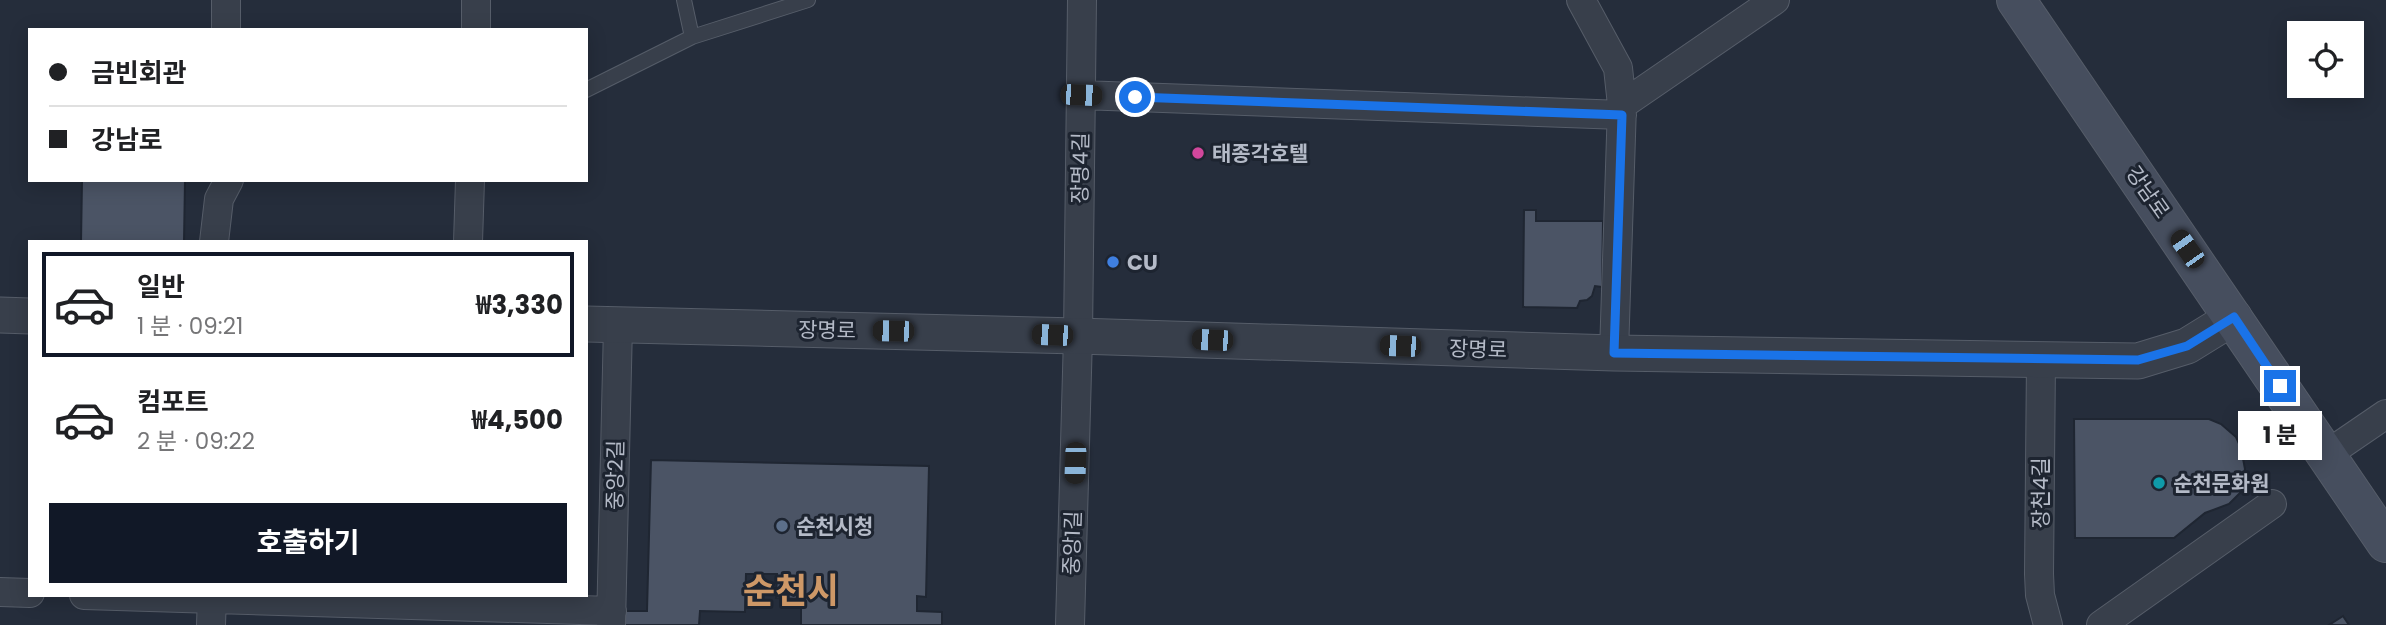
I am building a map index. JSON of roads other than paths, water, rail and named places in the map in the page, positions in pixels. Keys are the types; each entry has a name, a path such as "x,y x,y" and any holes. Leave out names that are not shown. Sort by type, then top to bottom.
{"main road":[{"name":"강남로","path":"2016,0 2386,543"}],"street":[{"path":"226,0 226,28"},
{"path":"475,28 476,0"},
{"name":"장명4길","path":"1079,336 1082,0"},
{"path":"1581,0 1618,68 1622,110 1614,353"},
{"path":"1081,95 1622,110 1775,0"},
{"path":"214,240 219,199 228,182"},
{"path":"468,240 470,182"},
{"path":"0,315 28,316"},
{"name":"장명로","path":"602,325 1079,336 1614,353 2138,360 2187,346 2234,317"},
{"name":"중앙2길","path":"602,325 612,618"},
{"name":"중앙1길","path":"1070,625 1079,336"},
{"name":"장천4길","path":"2041,360 2039,574 2040,594 2049,625"},
{"path":"2326,456 2386,414"},
{"path":"2101,625 2272,504"},
{"path":"0,592 28,593"},
{"path":"107,597 212,606 612,618"}],"lane":[{"path":"684,0 692,37"},
{"path":"588,89 692,37 808,0"}],"place":[{"name":"태종각호텔","path":"1198,153"},
{"name":"CU","path":"1113,262"},
{"name":"순천문화원","path":"2159,483"},
{"name":"순천시청","path":"782,526"}],"district":[{"name":"순천시","path":"791,590"}]}
